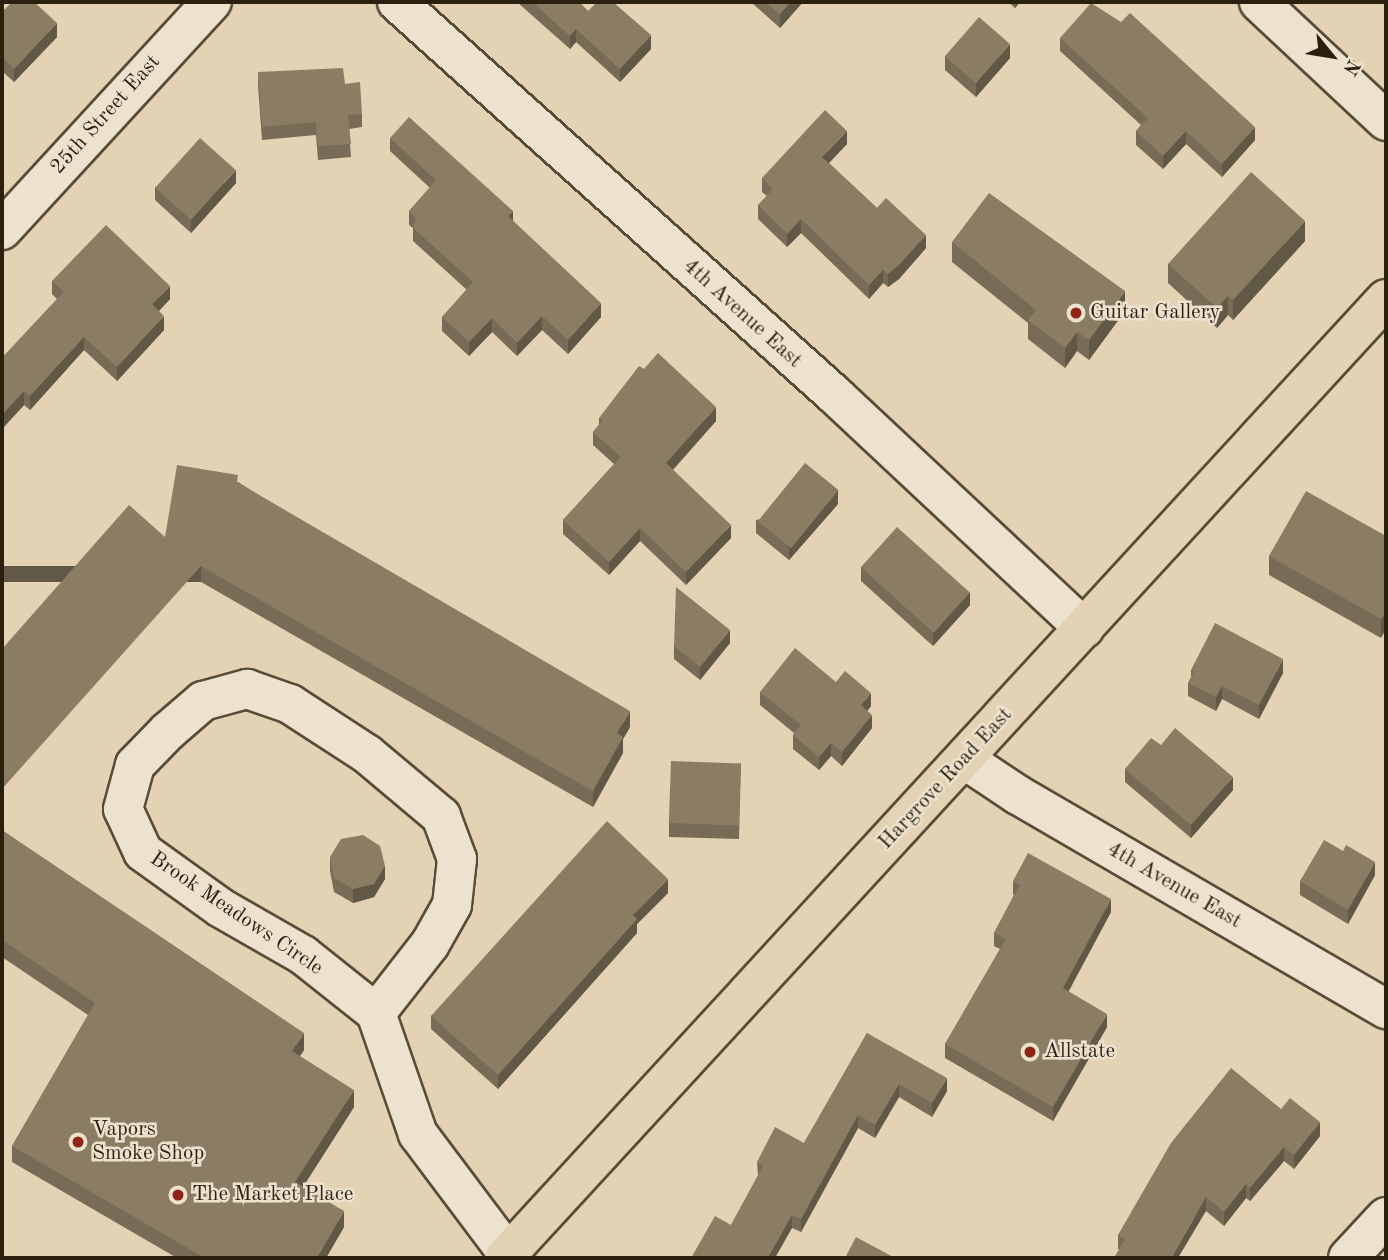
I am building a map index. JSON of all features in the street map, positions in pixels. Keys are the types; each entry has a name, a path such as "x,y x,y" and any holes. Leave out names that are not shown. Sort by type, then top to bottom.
{"main road":[{"name":"Hargrove Road East","path":"508,1257 1386,299"}],"street":[{"name":"25th Street East","path":"2,230 212,2"},
{"name":"4th Avenue East","path":"397,2 836,396 1084,628"},
{"path":"1259,2 1386,121"},
{"name":"Brook Meadows Circle","path":"247,689 289,704 367,754 441,816 457,859 452,905 430,944 376,1013 303,956 221,908 143,852 123,809 135,765 203,701 247,689"},
{"name":"4th Avenue East","path":"964,759 1018,795 1386,1009"},
{"path":"376,1013 418,1133 508,1257"},
{"path":"1349,1258 1386,1217"}],"building":[{"path":"12,2 34,2 57,23 14,69 2,57 2,12"},
{"path":"532,2 579,2 588,11 597,2 613,2 651,35 620,69 576,29 570,36"},
{"path":"765,2 791,2 780,14"},
{"path":"1091,3 1121,22 1130,13 1255,127 1222,164 1186,131 1163,156 1136,131 1148,118 1060,38"},
{"path":"979,17 1010,44 976,83 945,56"},
{"path":"343,68 345,84 360,82 362,114 348,115 351,144 318,146 316,122 262,127 258,72"},
{"path":"825,110 847,131 822,157 877,208 886,198 926,235 899,265 888,274 883,270 869,285 801,219 787,234 758,205 773,189 762,178"},
{"path":"409,117 513,211 508,216 601,303 568,340 542,316 517,343 492,318 469,342 442,317 473,282 413,228 416,218 409,211 436,180 390,138"},
{"path":"200,138 236,170 191,220 155,188"},
{"path":"1251,172 1305,221 1233,300 1228,296 1217,308 1168,264"},
{"path":"989,193 1125,291 1089,340 1077,332 1065,348 1028,320 1036,310 952,242"},
{"path":"106,225 170,286 152,304 164,316 117,367 84,337 30,396 24,391 2,415 2,358 64,292 52,281"},
{"path":"658,353 716,407 666,463 731,525 686,572 640,528 609,562 563,520 621,457 593,432 602,421 599,418 639,366 644,369"},
{"path":"805,463 838,490 791,548 758,521"},
{"path":"177,465 238,475 237,482 630,711 617,733 623,737 593,791 201,566 2,789 2,649 129,505 165,537"},
{"path":"1306,491 1386,536 1386,610 1381,619 1269,556"},
{"path":"897,527 970,593 934,633 861,567"},
{"path":"676,587 730,630 700,667 674,646"},
{"path":"1215,623 1283,659 1259,705 1222,686 1216,697 1188,683 1194,671 1191,670"},
{"path":"795,648 836,682 845,671 871,693 861,705 872,715 842,752 831,743 819,757 793,735 801,725 760,692"},
{"path":"1175,728 1233,777 1191,825 1125,769 1151,738 1161,745"},
{"path":"671,761 741,763 739,825 669,823"},
{"path":"607,821 668,879 633,915 637,919 498,1075 431,1016"},
{"path":"2,830 304,1033 292,1051 354,1090 295,1182 344,1211 317,1258 205,1258 12,1146 95,1003 2,940"},
{"path":"363,835 380,846 385,866 374,884 353,889 334,878 330,857 341,839"},
{"path":"1324,840 1343,851 1346,845 1375,862 1348,910 1300,881"},
{"path":"1028,853 1111,899 1063,988 1107,1014 1053,1107 945,1044 1006,939 994,933 1020,885 1013,881"},
{"path":"867,1033 947,1078 932,1103 899,1084 875,1125 858,1115 801,1219 792,1215 767,1258 691,1258 715,1216 731,1225 763,1166 757,1162 775,1127 804,1143"},
{"path":"1231,1068 1281,1109 1290,1098 1320,1122 1294,1155 1284,1147 1250,1188 1246,1184 1224,1212 1206,1197 1171,1258 1114,1258 1125,1239 1118,1235 1171,1143"},
{"path":"856,1237 895,1258 845,1258"}],"place":[{"name":"Guitar Gallery","path":"1076,313"},
{"name":"Allstate","path":"1030,1052"},
{"name":"Vapors Smoke Shop","path":"78,1142"},
{"name":"The Market Place","path":"178,1195"}]}
